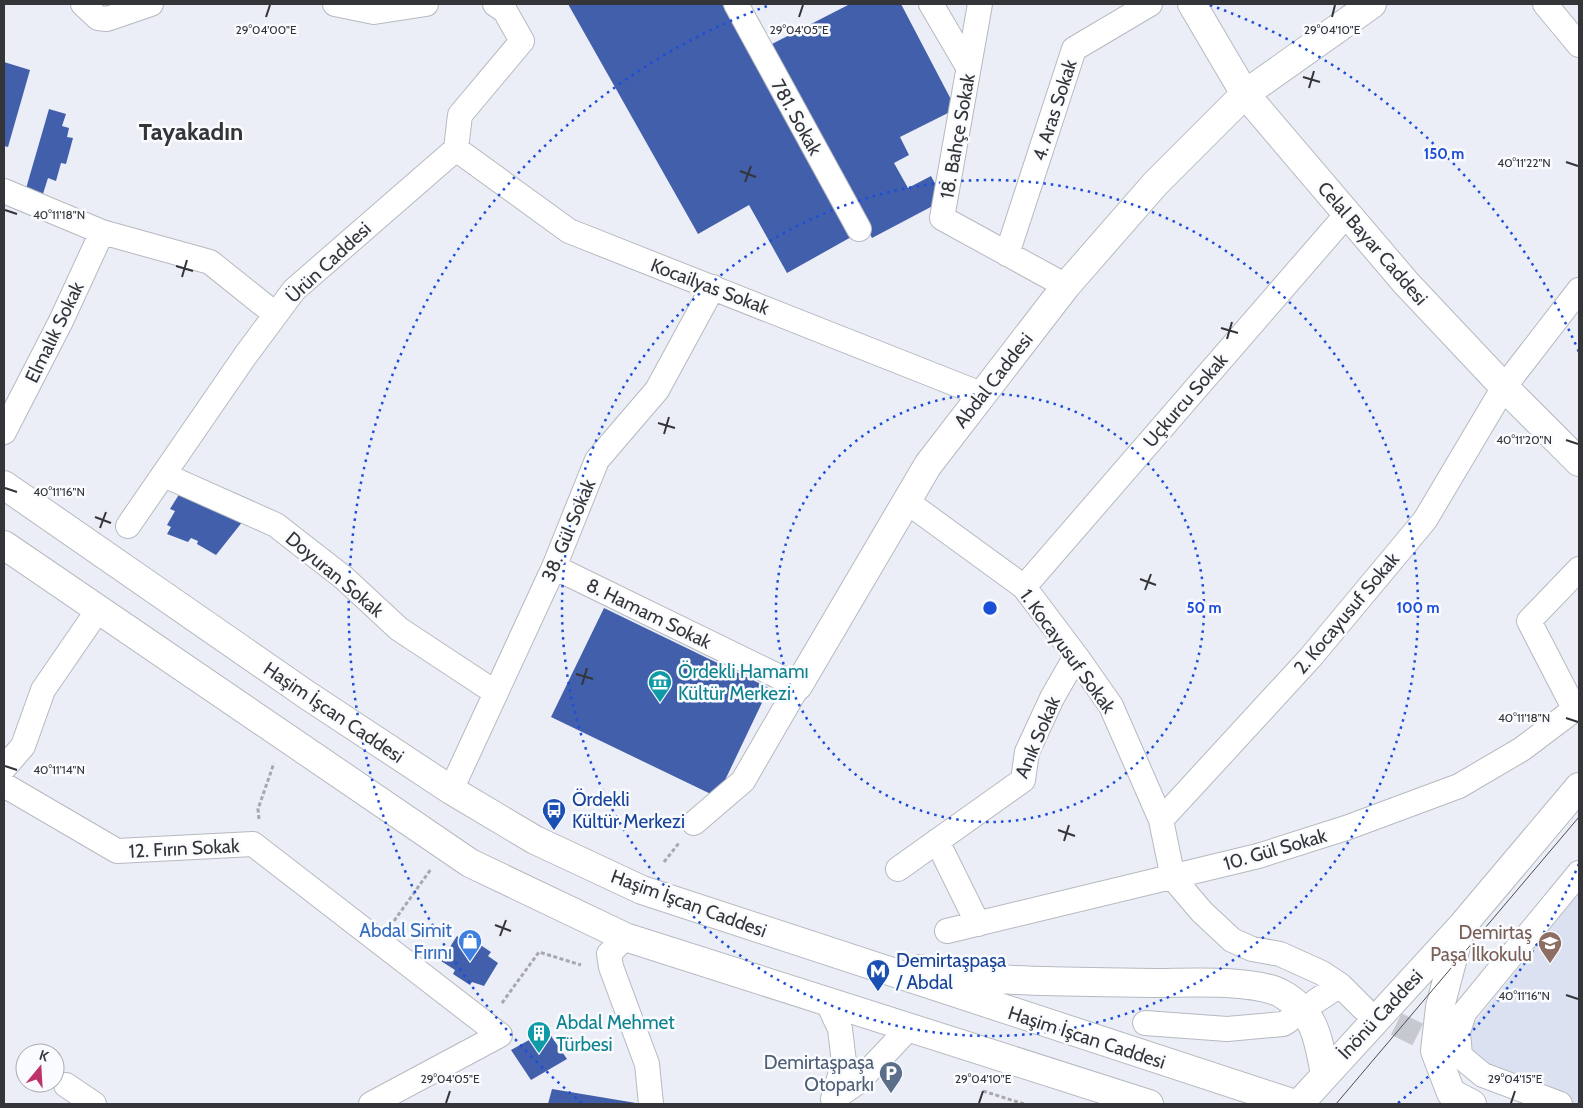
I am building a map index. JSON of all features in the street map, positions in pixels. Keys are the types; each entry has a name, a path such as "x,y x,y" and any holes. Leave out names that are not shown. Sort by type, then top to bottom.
{"main road":[{"name":"Celal Bayar Caddesi","path":"1192,4 1245,94 1406,283 1504,387 1579,462"},
{"name":"Abdal Caddesi","path":"798,686 928,465 1066,286 1155,184 1245,94 1372,4"},
{"name":"Haşim İşcan Caddesi","path":"4,485 307,695 451,790 535,840 642,890 1292,1103"},
{"path":"4,544 470,863 625,937 1149,1104"},
{"name":"İnönü Caddesi","path":"1292,1103 1325,1074 1461,927 1579,787"},
{"path":"1461,927 1440,1008 1436,1051 1451,1094 1472,1104"},
{"path":"829,952 923,970 1018,979 1209,983 1266,987 1282,994 1299,1007 1315,1028 1325,1074"}],"street":[{"path":"83,4 98,18 107,19 151,4"},
{"path":"336,4 374,12 426,4"},
{"path":"495,4 506,11 522,41"},
{"path":"456,149 460,116 522,41 520,4"},
{"name":"781. Sokak","path":"736,4 858,230"},
{"path":"931,4 968,67"},
{"name":"18. Bahçe Sokak","path":"980,4 942,218 1066,286"},
{"name":"4. Aras Sokak","path":"1008,254 1074,49 1150,4"},
{"path":"1545,4 1579,45"},
{"name":"Kocailyas Sokak","path":"456,149 569,231 982,394"},
{"name":"Ürün Caddesi","path":"128,526 245,356 294,290 456,149"},
{"path":"4,191 102,232 210,262 275,314"},
{"name":"Uçkurcu Sokak","path":"1024,587 1347,214"},
{"name":"Elmalık Sokak","path":"4,432 61,321 102,232"},
{"name":"38. Gül Sokak","path":"451,790 554,567 597,460 657,390 712,287"},
{"name":"2. Kocayusuf Sokak","path":"1161,820 1310,658 1425,520 1504,387 1579,290"},
{"name":"Doyuran Sokak","path":"164,475 276,525 344,578 399,628 496,693"},
{"name":"1. Kocayusuf Sokak","path":"906,502 1024,587 1076,656 1111,706 1161,820 1172,878"},
{"name":"8. Hamam Sokak","path":"554,567 798,686"},
{"path":"1577,708 1529,621 1579,569"},
{"path":"4,768 23,746 43,690 98,610"},
{"name":"Anık Sokak","path":"898,869 1022,780 1027,752 1052,698 1076,656"},
{"name":"Abdal Caddesi","path":"694,823 743,781 798,686"},
{"name":"10. Gül Sokak","path":"946,931 1258,856 1346,828 1459,786 1522,750 1577,708"},
{"name":"12. Fırın Sokak","path":"4,785 117,851 256,834 379,942 500,1035 372,1104"},
{"path":"937,841 978,924"},
{"path":"1560,1104 1483,1076 1456,1054 1458,1032 1464,1013 1579,873"},
{"path":"1172,878 1202,912 1232,940 1252,949 1280,954 1322,972 1340,985 1364,1008"},
{"path":"625,937 609,954 611,968 648,1064 651,1104"},
{"path":"1316,1001 1340,985"},
{"path":"826,1001 840,1029 844,1062 834,1103"},
{"path":"1145,1024 1227,1029 1283,1024 1288,1021"},
{"path":"834,1103 858,1082 910,1027"},
{"path":"66,1085 94,1104"}],"path":[{"path":"256,834 258,809 274,762"},
{"path":"379,942 431,869"},
{"path":"486,1024 540,952 580,965"},
{"path":"983,1091 1024,1104"}],"shaded area":[{"name":"Demirtaş Paşa İlkokulu","path":"1579,893 1579,1104 1576,1104 1539,1094 1487,1070 1465,1042 1464,1036"}],"building":[{"path":"568,4 722,4 853,236 787,273 749,205 698,234"},
{"path":"850,4 901,4 956,109 900,137 909,155 894,163 908,188 931,176 944,200 872,238 770,45"},
{"path":"4,62 30,70 8,147 4,146"},
{"path":"49,109 66,114 62,126 69,128 67,137 73,138 66,164 61,163 56,181 48,178 42,197 25,192"},
{"path":"183,488 247,516 216,555 197,544 198,541 191,538 188,542 167,534 171,527 167,525 175,511 170,509"},
{"name":"Ördekli Hamamı Kültür Merkezi","path":"604,608 769,688 717,797 551,717"},
{"name":"Abdal Simit Fırını","path":"457,936 469,945 473,940 491,952 488,956 498,963 484,986 472,982 470,985 453,974 455,970 441,961"},
{"name":"Abdal Mehmet Türbesi","path":"547,1030 567,1059 531,1080 511,1050"},
{"path":"552,1089 636,1103 636,1104 548,1104"}],"tunnel":[{"path":"1364,1008 1451,1051"}],"tram line":[{"path":"1336,1104 1579,817"}],"place":[{"name":"Ördekli Hamamı Kültür Merkezi","path":"660,703"},
{"name":"Ördekli Kültür Merkezi","path":"554,831"},
{"name":"Abdal Simit Fırını","path":"470,962"},
{"name":"Demirtaş Paşa İlkokulu","path":"1550,964"},
{"name":"Demirtaşpaşa / Abdal","path":"878,992"},
{"name":"Abdal Mehmet Türbesi","path":"539,1054"},
{"name":"Demirtaşpaşa Otoparkı","path":"891,1094"}],"district":[{"name":"Tayakadın","path":"191,132"}]}
